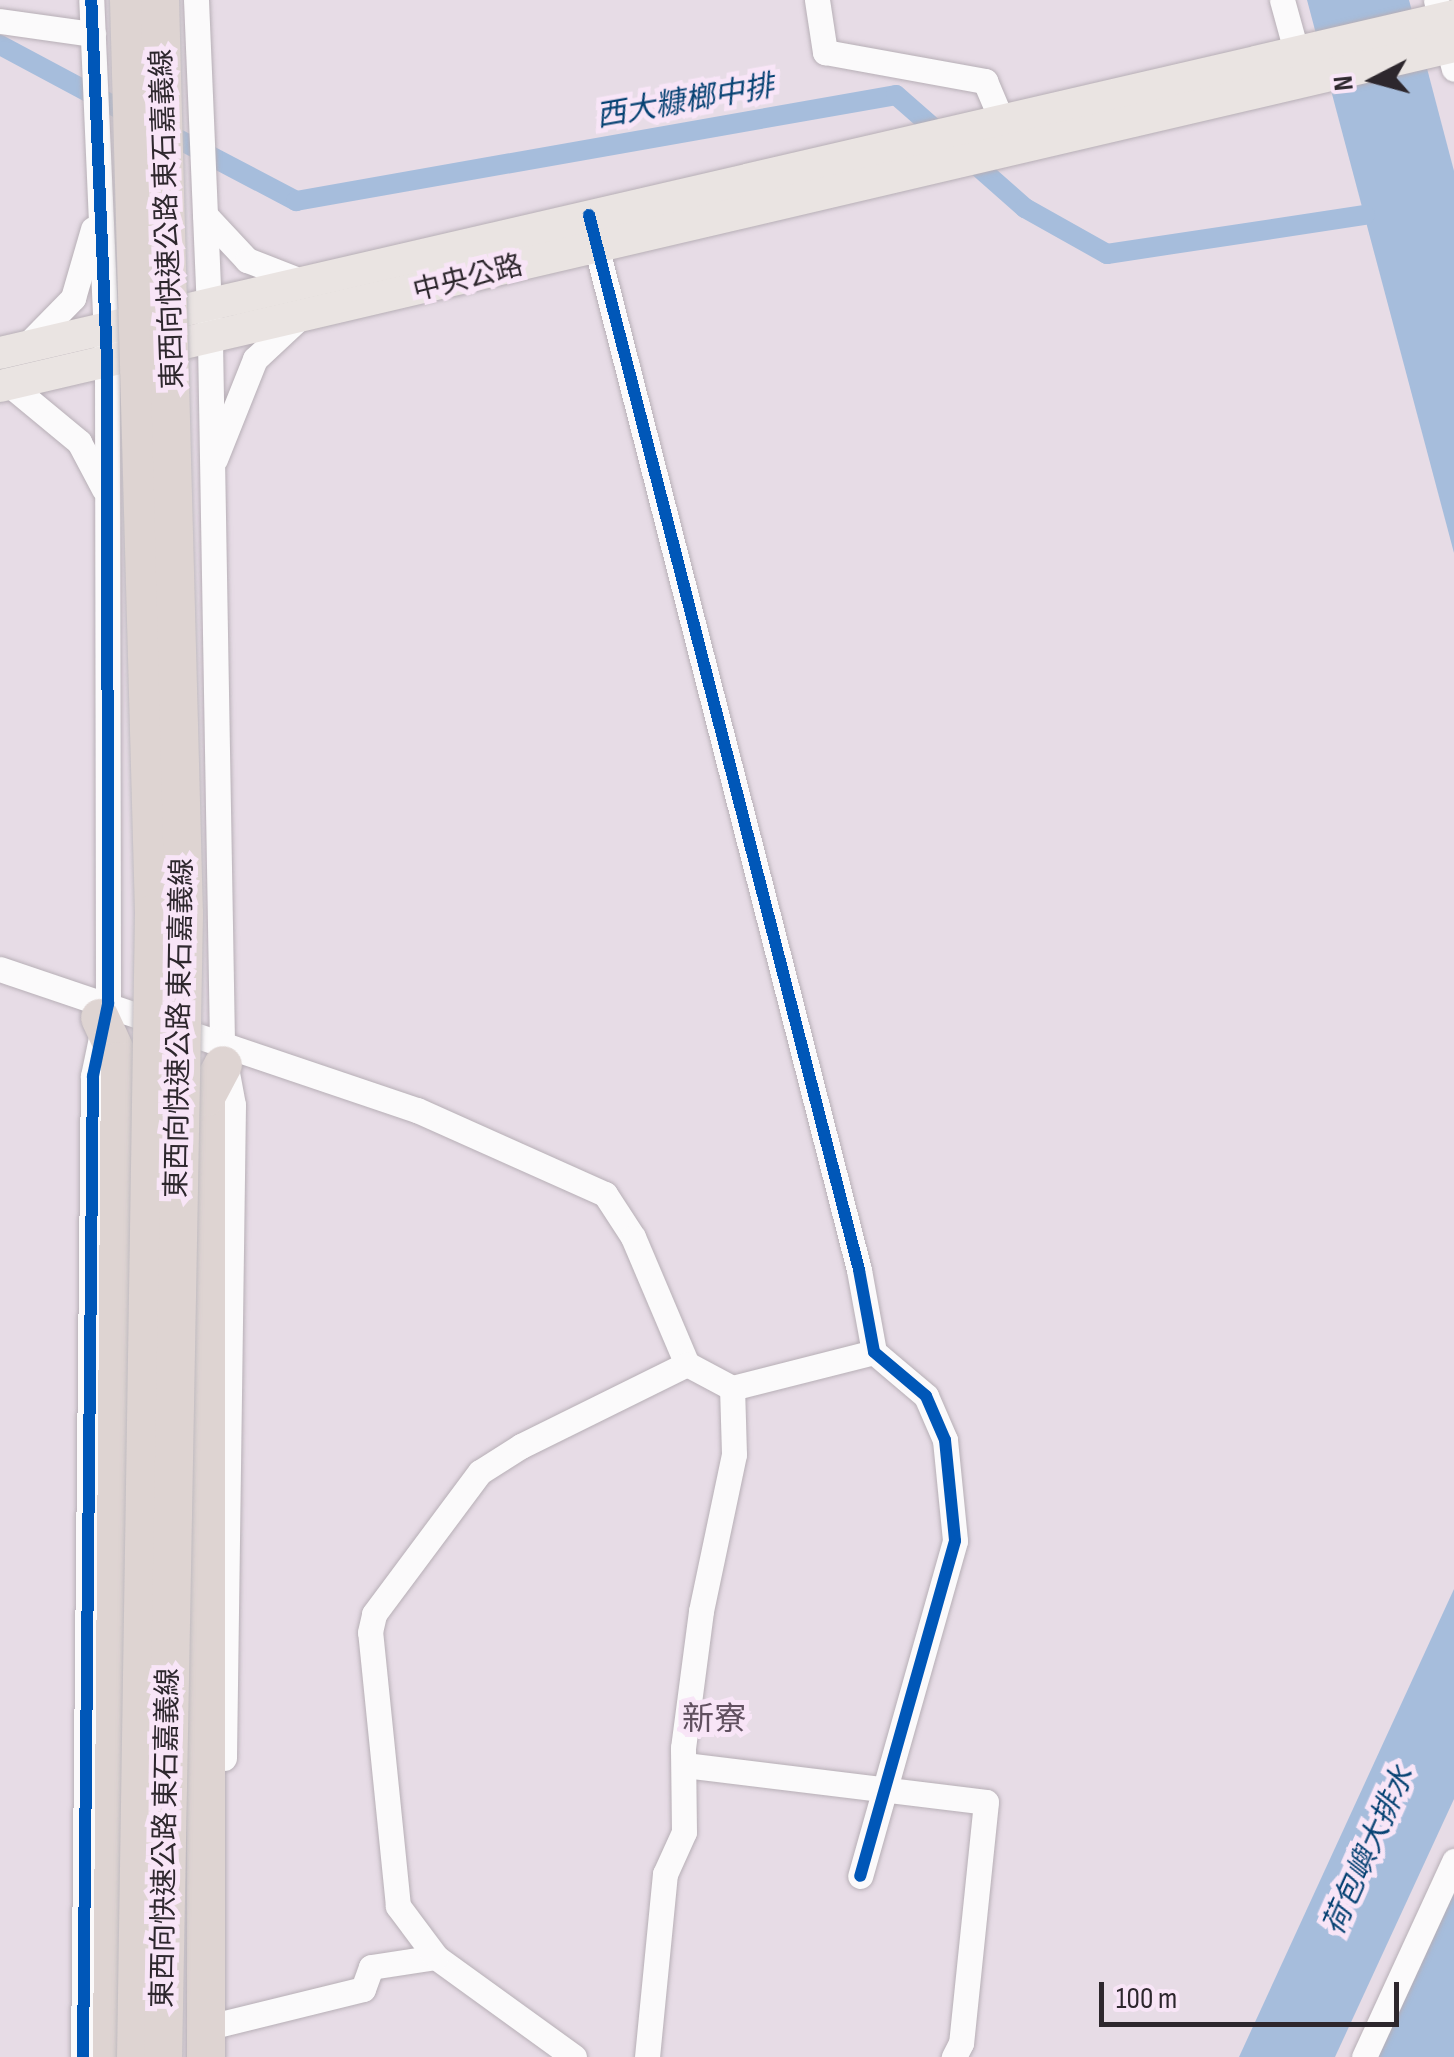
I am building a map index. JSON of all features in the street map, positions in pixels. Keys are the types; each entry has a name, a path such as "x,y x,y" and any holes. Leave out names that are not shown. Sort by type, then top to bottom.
{"highway":[{"name":"東西向快速公路 東石嘉義線","path":"129,0 154,913 136,2057"},
{"name":"東西向快速公路 東石嘉義線","path":"160,0 184,914 162,2057"},
{"path":"104,1011 120,1062 112,2057"},
{"path":"213,2041 206,1096 222,1055"}],"main road":[{"path":"928,150 994,129 1306,58 1442,34"},
{"name":"中央公路","path":"8,367 106,326 589,215 928,150"},
{"name":"中央公路","path":"8,367 107,360 210,341 595,248 928,150"}],"street":[{"path":"83,2057 94,1076 104,1011 107,360 91,0"},
{"path":"196,0 210,341 222,1055 233,1106 213,2041 219,2057"},
{"path":"817,0 825,52 985,80 994,129"},
{"path":"1282,0 1306,58"},
{"path":"0,21 92,34"},
{"path":"100,200 73,298 8,367 80,442 105,492"},
{"path":"205,209 246,260 302,281"},
{"path":"589,215 859,1270 874,1352 938,1412 955,1522 860,1876"},
{"path":"210,473 255,359 297,320"},
{"path":"0,969 222,1055 417,1110 605,1194 634,1237 687,1364 732,1388 874,1352"},
{"path":"574,2057 436,1957 398,1906 390,1871 374,1614 480,1472 687,1364"},
{"path":"647,2057 665,1874 684,1832 685,1766 701,1612 734,1454 732,1388"},
{"path":"685,1766 986,1802 962,2044 954,2057"},
{"path":"1364,2057 1454,1861"},
{"path":"213,2041 363,1988 371,1967 436,1957"}],"water":[{"path":"1307,0 1409,0 1454,171 1454,553"},
{"name":"荷包嶼大排水","path":"1454,1589 1454,1799 1335,2057 1239,2057"},
{"path":"1454,1878 1454,2057 1370,2057"}],"waterway":[{"name":"西大糠榔中排","path":"0,45 135,117"},
{"name":"西大糠榔中排","path":"161,130 296,201 896,95 944,137"},
{"name":"西大糠榔中排","path":"966,156 1025,208 1107,254 1365,215"}],"cycle path":[{"path":"83,2057 93,1076 108,1004 107,360 91,0"},
{"path":"589,215 859,1270 874,1352 926,1396 945,1440 955,1541 860,1876"}],"district":[{"name":"新寮","path":"714,1720"}]}
